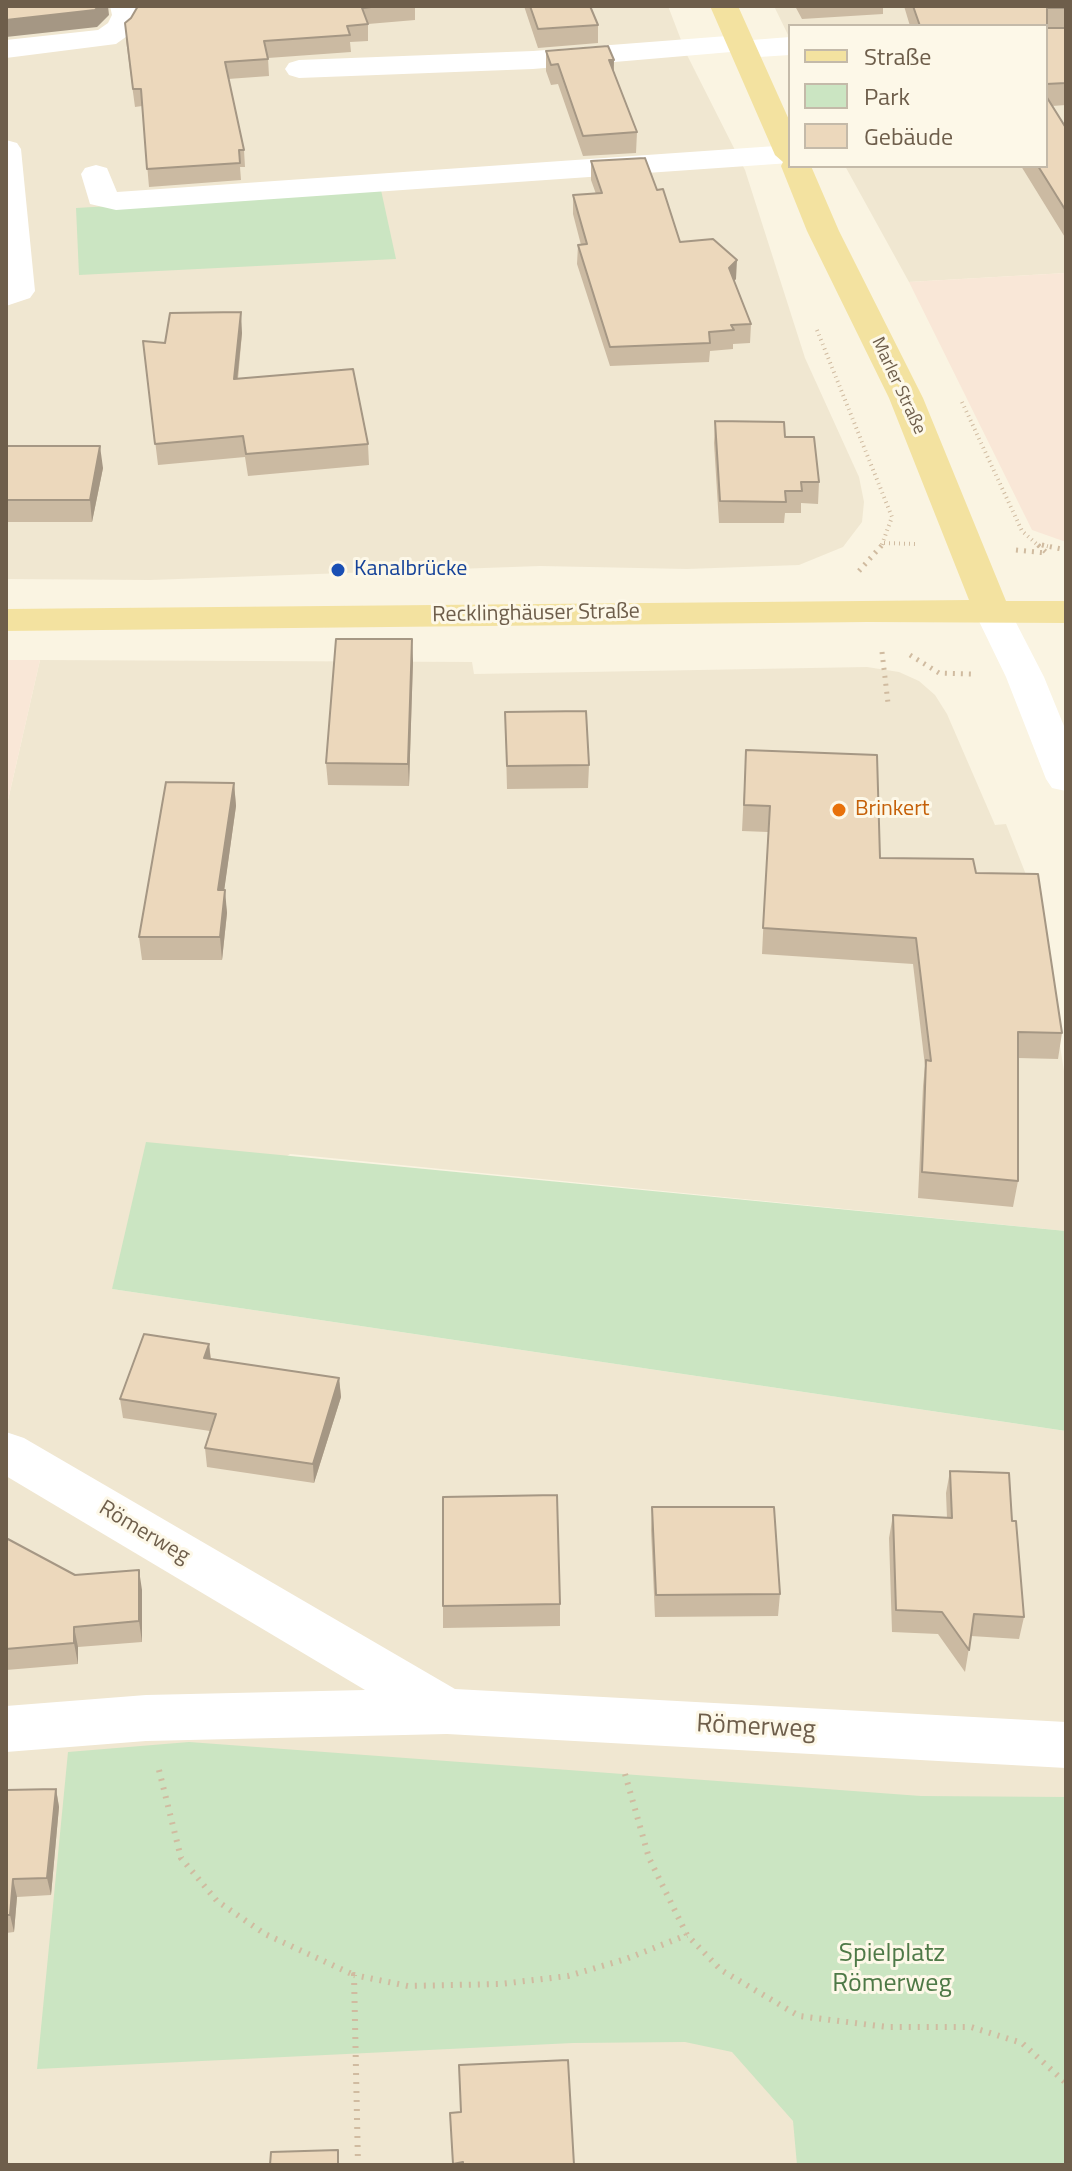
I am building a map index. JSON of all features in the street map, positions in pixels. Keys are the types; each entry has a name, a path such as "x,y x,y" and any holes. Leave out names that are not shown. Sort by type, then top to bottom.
{"main road":[{"path":"724,6 788,150"},
{"name":"Marler Straße","path":"797,168 845,278 906,398 992,611"},
{"name":"Recklinghäuser Straße","path":"6,620 1066,612"}],"street":[{"path":"6,49 106,38 120,28 126,15 124,6"},
{"path":"299,69 788,46"},
{"path":"6,149 19,291 6,296"},
{"path":"96,174 101,197 116,201 788,154"},
{"path":"992,611 1025,677 1066,779"},
{"name":"Römerweg","path":"6,1452 447,1711"},
{"name":"Römerweg","path":"6,1729 146,1718 447,1711 1066,1745"}],"path":[{"path":"856,573 884,543"},
{"path":"1041,545 1066,550"},
{"path":"883,655 888,703"},
{"path":"146,1718 181,1858 217,1901 265,1934 354,1975 408,1986 500,1984 568,1976 626,1959 687,1935"},
{"path":"609,1719 649,1858 687,1935 721,1970 799,2016 887,2027 971,2027 1022,2043 1066,2083"},
{"path":"354,1975 358,2165"}],"shaded area":[{"path":"6,6 668,6 686,53 745,170 805,358 859,477 864,502 862,522 843,547 799,565 687,569 540,566 150,580 6,579"},
{"path":"774,6 1066,6 1066,273 909,282 846,168 1048,168 1048,24 788,24 788,35"},
{"path":"1066,273 1066,542 1032,530 909,282"},
{"path":"6,660 40,660 6,809"},
{"path":"40,660 472,662 474,674 867,667 899,672 919,681 935,695 947,714 995,825 1006,824 1038,905 1066,1084 1066,1231 290,1154 112,1289 1066,1431 1066,2165 6,2165 6,809"}],"green space":[{"path":"381,190 396,259 79,275 76,208"},
{"path":"146,1142 1066,1231 1066,1431 112,1289"},
{"name":"Spielplatz Römerweg","path":"189,1742 921,1796 1066,1797 1066,2165 797,2165 793,2121 732,2052 685,2042 573,2043 37,2069 68,1752"}],"building":[{"path":"6,6 99,6 95,10 6,20"},
{"path":"138,6 380,6 362,8 368,24 347,26 350,35 264,41 268,59 225,62 244,150 239,150 240,163 147,169 141,89 133,89 125,23"},
{"path":"530,6 590,6 598,25 538,29"},
{"path":"913,6 1066,6 1047,8 1047,24 919,24"},
{"path":"1048,28 1066,28 1066,83 1048,84"},
{"path":"608,46 614,60 609,60 637,132 583,136 558,64 551,65 546,51"},
{"path":"1048,99 1066,128 1066,211 1039,168 1048,168"},
{"path":"645,158 657,190 663,189 680,242 713,239 737,260 729,268 751,324 731,325 734,330 709,332 710,343 610,347 578,245 587,244 573,195 602,193 591,161"},
{"path":"241,312 234,379 353,369 368,444 246,454 243,436 155,444 143,341 165,343 170,313"},
{"path":"715,421 784,422 785,437 814,437 819,482 801,482 802,491 785,491 786,502 720,501"},
{"path":"6,446 100,446 90,500 6,500"},
{"path":"336,639 412,639 408,764 326,763"},
{"path":"586,711 589,765 507,766 505,712"},
{"path":"746,750 877,755 880,858 973,859 976,873 1038,874 1062,1033 1018,1032 1018,1181 922,1172 926,1060 931,1061 916,938 763,928 770,806 744,805"},
{"path":"166,782 234,783 218,890 225,890 220,937 139,937"},
{"path":"144,1334 209,1344 204,1358 339,1378 313,1464 205,1448 216,1414 120,1399"},
{"path":"950,1471 1009,1473 1012,1521 1016,1521 1024,1617 974,1614 969,1650 942,1612 896,1610 893,1515 952,1518"},
{"path":"557,1495 560,1604 443,1606 443,1497"},
{"path":"652,1507 774,1507 780,1594 656,1595"},
{"path":"6,1538 75,1575 139,1570 139,1621 74,1627 74,1643 6,1649"},
{"path":"56,1789 47,1878 13,1879 10,1915 6,1915 6,1790"},
{"path":"568,2060 574,2165 453,2164 450,2113 461,2112 459,2065"},
{"path":"338,2150 338,2165 270,2165 271,2152"}],"place":[{"name":"Kanalbrücke","path":"338,570"},
{"name":"Brinkert","path":"839,810"}]}
